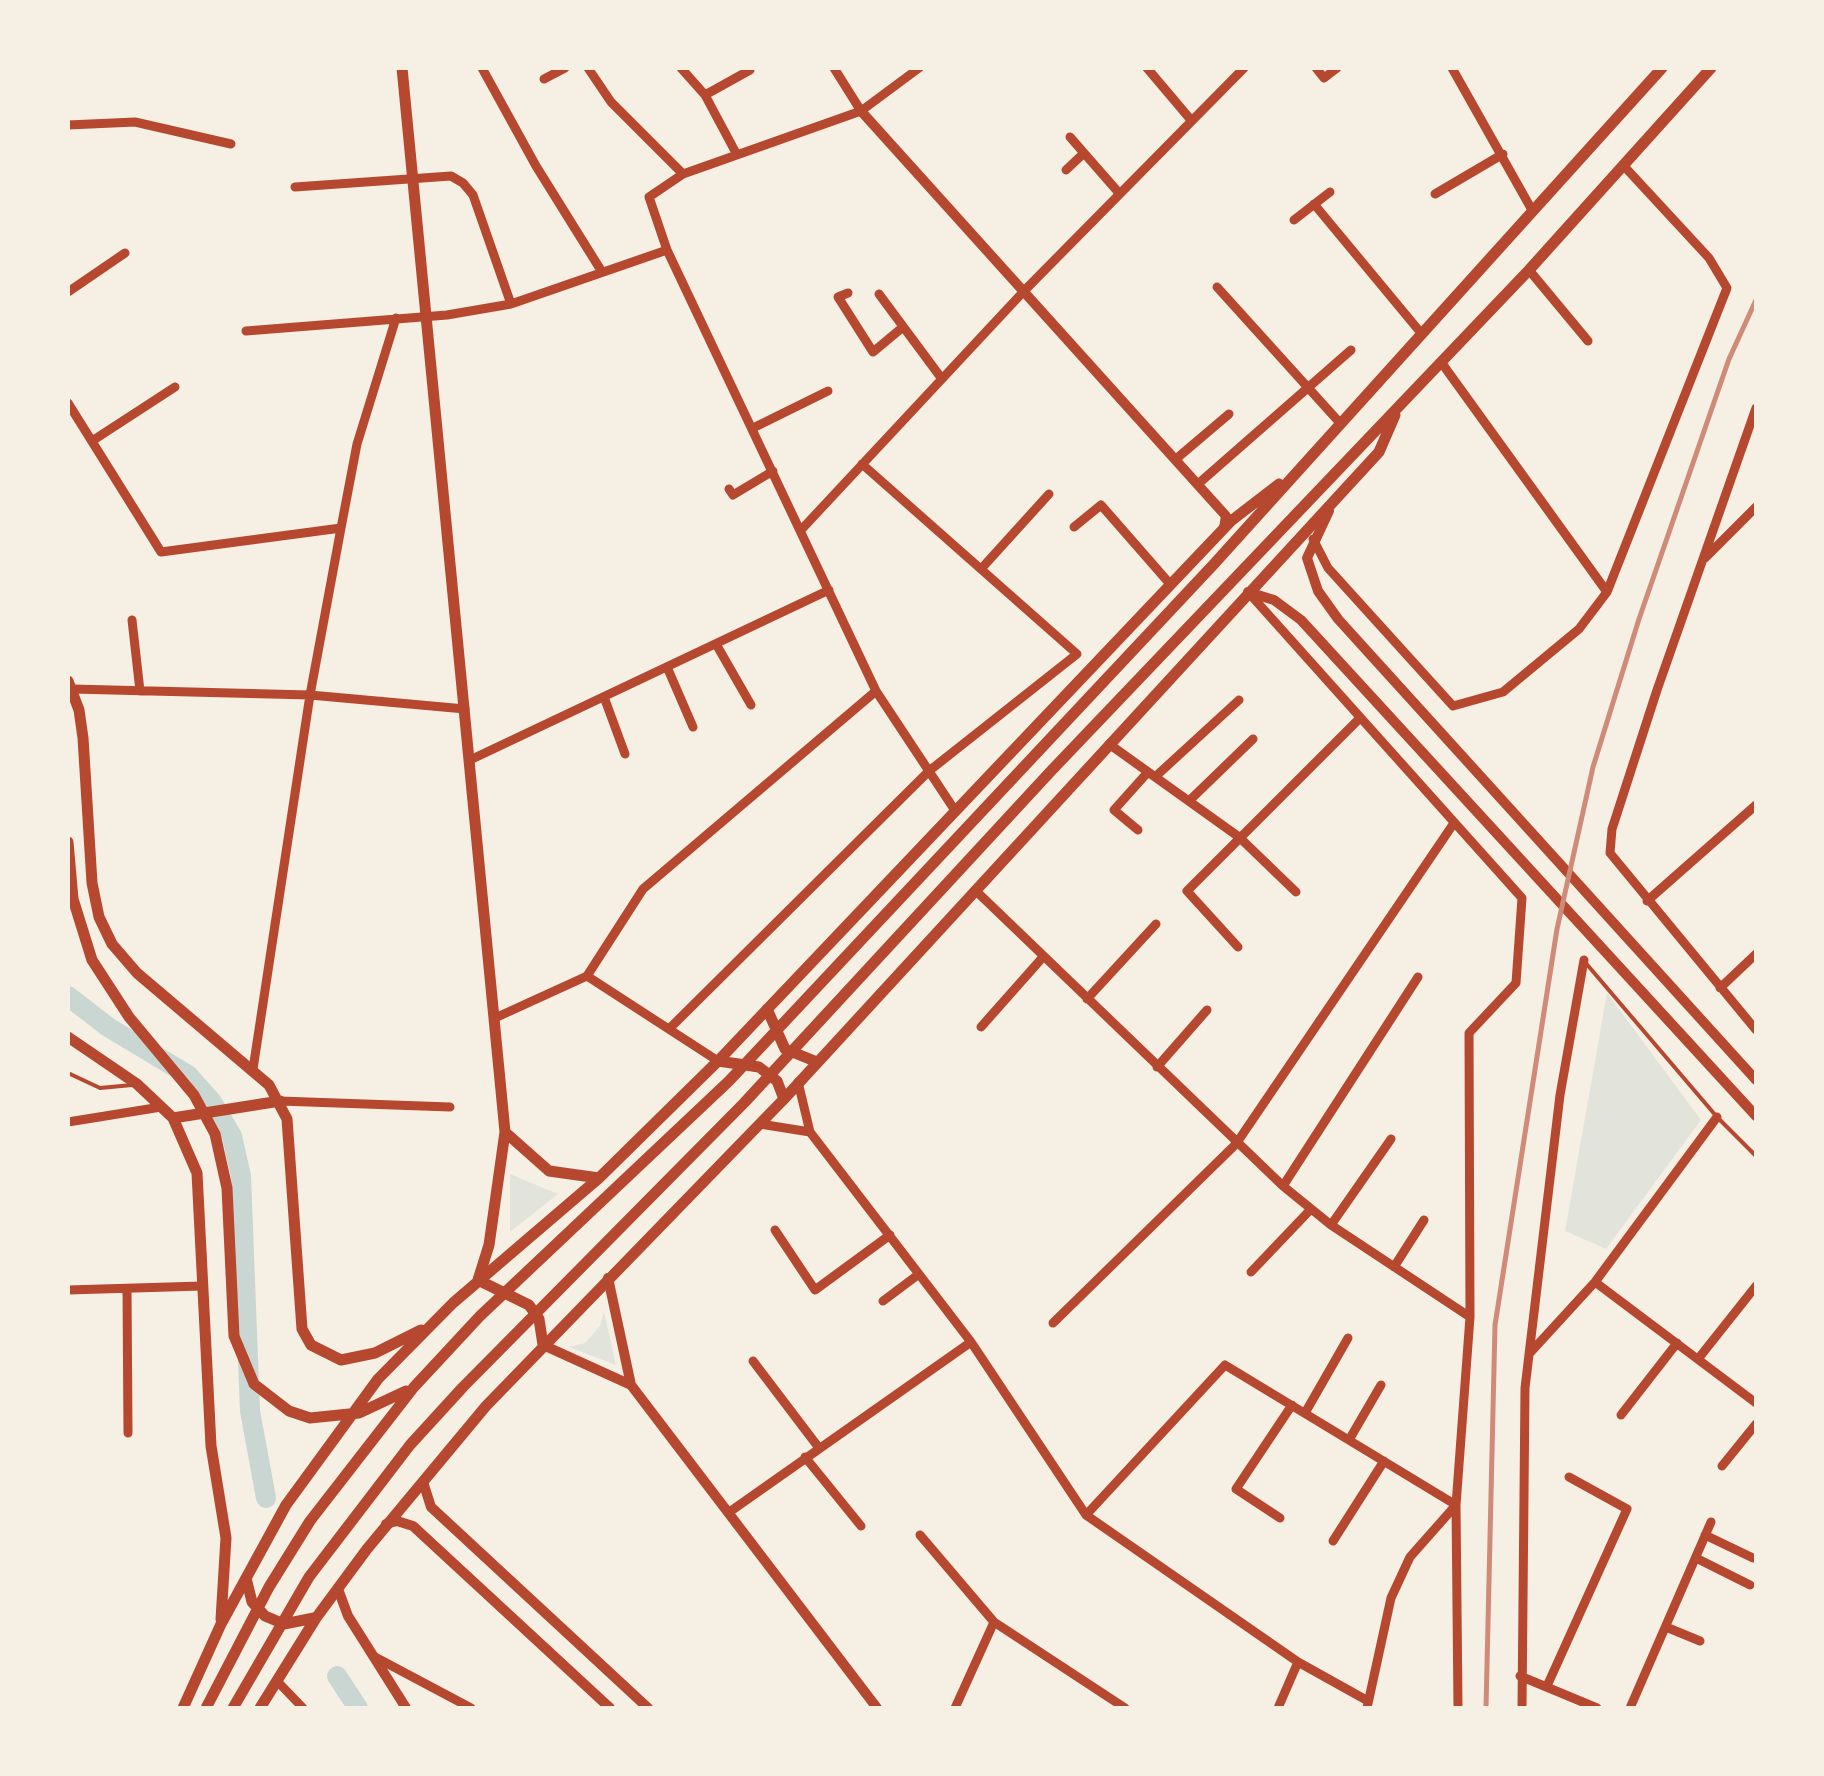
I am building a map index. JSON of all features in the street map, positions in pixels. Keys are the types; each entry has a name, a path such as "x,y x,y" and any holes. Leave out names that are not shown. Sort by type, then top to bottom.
{"main road":[{"path":"402,68 505,1132 489,1245 478,1280"},
{"path":"206,1708 269,1587 310,1521 414,1387 480,1316 729,1081 1214,564 1662,68"},
{"path":"233,1708 309,1577 410,1445 744,1103 965,864 1529,270 1711,68"},
{"path":"260,1708 316,1618 385,1524 423,1480 542,1346 784,1099 1380,452 1399,406"},
{"path":"183,1708 246,1574 286,1505 342,1422 433,1323 598,1178 718,1062 1230,519 1302,466"},
{"path":"70,685 83,738 92,883 99,918 112,944 137,973 253,1069 280,1101 291,1144 296,1299 302,1329 312,1345 341,1360 395,1344 433,1323"},
{"path":"68,842 73,899 92,960 129,1016 194,1095 215,1134 226,1188 234,1336 254,1384 288,1411 310,1418 359,1413 414,1387"},
{"path":"766,1009 785,1049 816,1062"},
{"path":"68,1037 137,1084 161,1106 172,1118 198,1174 211,1446 226,1538 221,1624"},
{"path":"718,1062 760,1066 776,1081 784,1099"},
{"path":"172,1118 280,1101"},
{"path":"505,1132 549,1171 598,1178"},
{"path":"478,1280 529,1306 538,1319 542,1346"},
{"path":"246,1574 248,1593 265,1616 284,1624 316,1618"}],"street":[{"path":"482,68 536,166 602,272"},
{"path":"544,79 565,68"},
{"path":"588,68 612,102 683,174"},
{"path":"681,68 705,95 736,153"},
{"path":"834,68 862,112 1230,519"},
{"path":"919,68 862,112 683,174 649,197 667,250 876,691 954,809"},
{"path":"1147,68 1192,120"},
{"path":"801,530 1024,292 1244,68"},
{"path":"1316,68 1324,78 1337,68"},
{"path":"1452,68 1532,210"},
{"path":"705,95 750,70"},
{"path":"68,125 135,122 232,144"},
{"path":"1070,137 1119,193"},
{"path":"1066,170 1084,153"},
{"path":"1435,194 1503,154"},
{"path":"1313,539 1328,568 1454,706 1503,692 1579,629 1607,592 1727,288 1708,258 1623,165"},
{"path":"295,187 451,176 473,195 511,304"},
{"path":"1294,220 1330,192"},
{"path":"1314,204 1421,333"},
{"path":"246,331 426,316 511,304 667,250"},
{"path":"68,292 125,253"},
{"path":"1529,270 1588,340"},
{"path":"1217,287 1340,423"},
{"path":"848,293 838,298 873,352 903,326"},
{"path":"879,294 942,379"},
{"path":"253,1069 310,695 340,528 357,444 396,318"},
{"path":"1198,484 1351,350"},
{"path":"1441,362 1607,592"},
{"path":"92,441 175,387"},
{"path":"752,428 828,391"},
{"path":"68,403 161,552 340,528"},
{"path":"1756,408 1612,829 1610,853 1756,1030"},
{"path":"1176,459 1229,414"},
{"path":"668,1029 929,771 1077,654 862,464"},
{"path":"729,489 733,495 773,471"},
{"path":"981,568 1049,494"},
{"path":"1336,498 1307,558 1311,576 1338,620 1756,1080"},
{"path":"1074,528 1102,505 1170,584"},
{"path":"1703,560 1756,507"},
{"path":"470,760 830,590"},
{"path":"1248,592 1522,898 1516,983 1470,1033 1470,1318 1456,1505 1458,1708"},
{"path":"1248,592 1274,600 1300,620 1756,1116"},
{"path":"132,620 140,691"},
{"path":"716,644 751,705"},
{"path":"667,667 693,727"},
{"path":"70,685 140,691 310,695 464,709"},
{"path":"495,1018 587,976 643,889 876,691"},
{"path":"604,696 625,754"},
{"path":"1138,830 1114,810 1239,700"},
{"path":"1238,948 1188,891 1360,718"},
{"path":"1189,801 1252,739"},
{"path":"1109,744 1239,837 1296,892"},
{"path":"1647,901 1756,805"},
{"path":"1053,1323 1236,1144 1454,822"},
{"path":"975,890 1283,1186 1331,1224 1470,1318"},
{"path":"1087,999 1156,924"},
{"path":"1720,988 1756,954"},
{"path":"981,1028 1043,957"},
{"path":"1522,1708 1528,1355 1560,1095 1584,960"},
{"path":"587,976 718,1062"},
{"path":"1283,1186 1418,977"},
{"path":"1156,1067 1207,1010"},
{"path":"798,1082 810,1132 971,1342 1086,1516 1298,1662 1368,1705 1392,1598 1410,1556 1456,1505"},
{"path":"280,1101 450,1107"},
{"path":"68,1122 161,1106"},
{"path":"1528,1355 1594,1282 1717,1117"},
{"path":"760,1124 810,1132"},
{"path":"1331,1224 1391,1139"},
{"path":"1251,1272 1310,1208"},
{"path":"1394,1267 1424,1220"},
{"path":"775,1230 815,1290 890,1235"},
{"path":"884,1300 920,1274"},
{"path":"608,1278 631,1385 873,1707"},
{"path":"1594,1282 1756,1403"},
{"path":"68,1290 202,1286"},
{"path":"1698,1359 1756,1286"},
{"path":"127,1288 128,1433"},
{"path":"1305,1413 1348,1338"},
{"path":"728,1513 971,1342"},
{"path":"1621,1415 1677,1344"},
{"path":"542,1346 631,1385"},
{"path":"753,1361 820,1448"},
{"path":"1086,1516 1226,1365 1456,1505"},
{"path":"1348,1440 1381,1386"},
{"path":"1280,1518 1236,1488 1292,1405"},
{"path":"1722,1466 1756,1424"},
{"path":"806,1457 860,1526"},
{"path":"1333,1541 1384,1462"},
{"path":"1547,1686 1626,1509 1570,1477"},
{"path":"423,1480 425,1499 433,1510 648,1708"},
{"path":"385,1524 397,1520 413,1526 610,1708"},
{"path":"1630,1708 1711,1522"},
{"path":"1705,1535 1753,1558"},
{"path":"920,1536 994,1622 1125,1708"},
{"path":"1696,1558 1750,1584"},
{"path":"338,1589 372,1656 406,1708"},
{"path":"956,1708 994,1622"},
{"path":"1666,1627 1700,1641"},
{"path":"372,1656 471,1708"},
{"path":"1278,1708 1298,1662"},
{"path":"1520,1676 1597,1708"},
{"path":"276,1681 303,1708"},
{"path":"452,1708 458,1698"}],"lane":[{"path":"1584,960 1717,1117 1756,1156"},
{"path":"68,1073 100,1088 137,1084"}],"shaded area":[{"path":"1607,993 1701,1120 1606,1249 1565,1231"},
{"path":"510,1174 558,1194 510,1232"},
{"path":"604,1312 616,1365 569,1347 585,1343 600,1326"}],"waterway":[{"path":"68,996 108,1027 188,1075 212,1102 232,1136 241,1176 250,1411 266,1498"},
{"path":"337,1676 358,1708"}],"railway":[{"path":"1486,1708 1495,1325 1557,929 1593,767 1639,619 1729,359 1756,300"}]}
